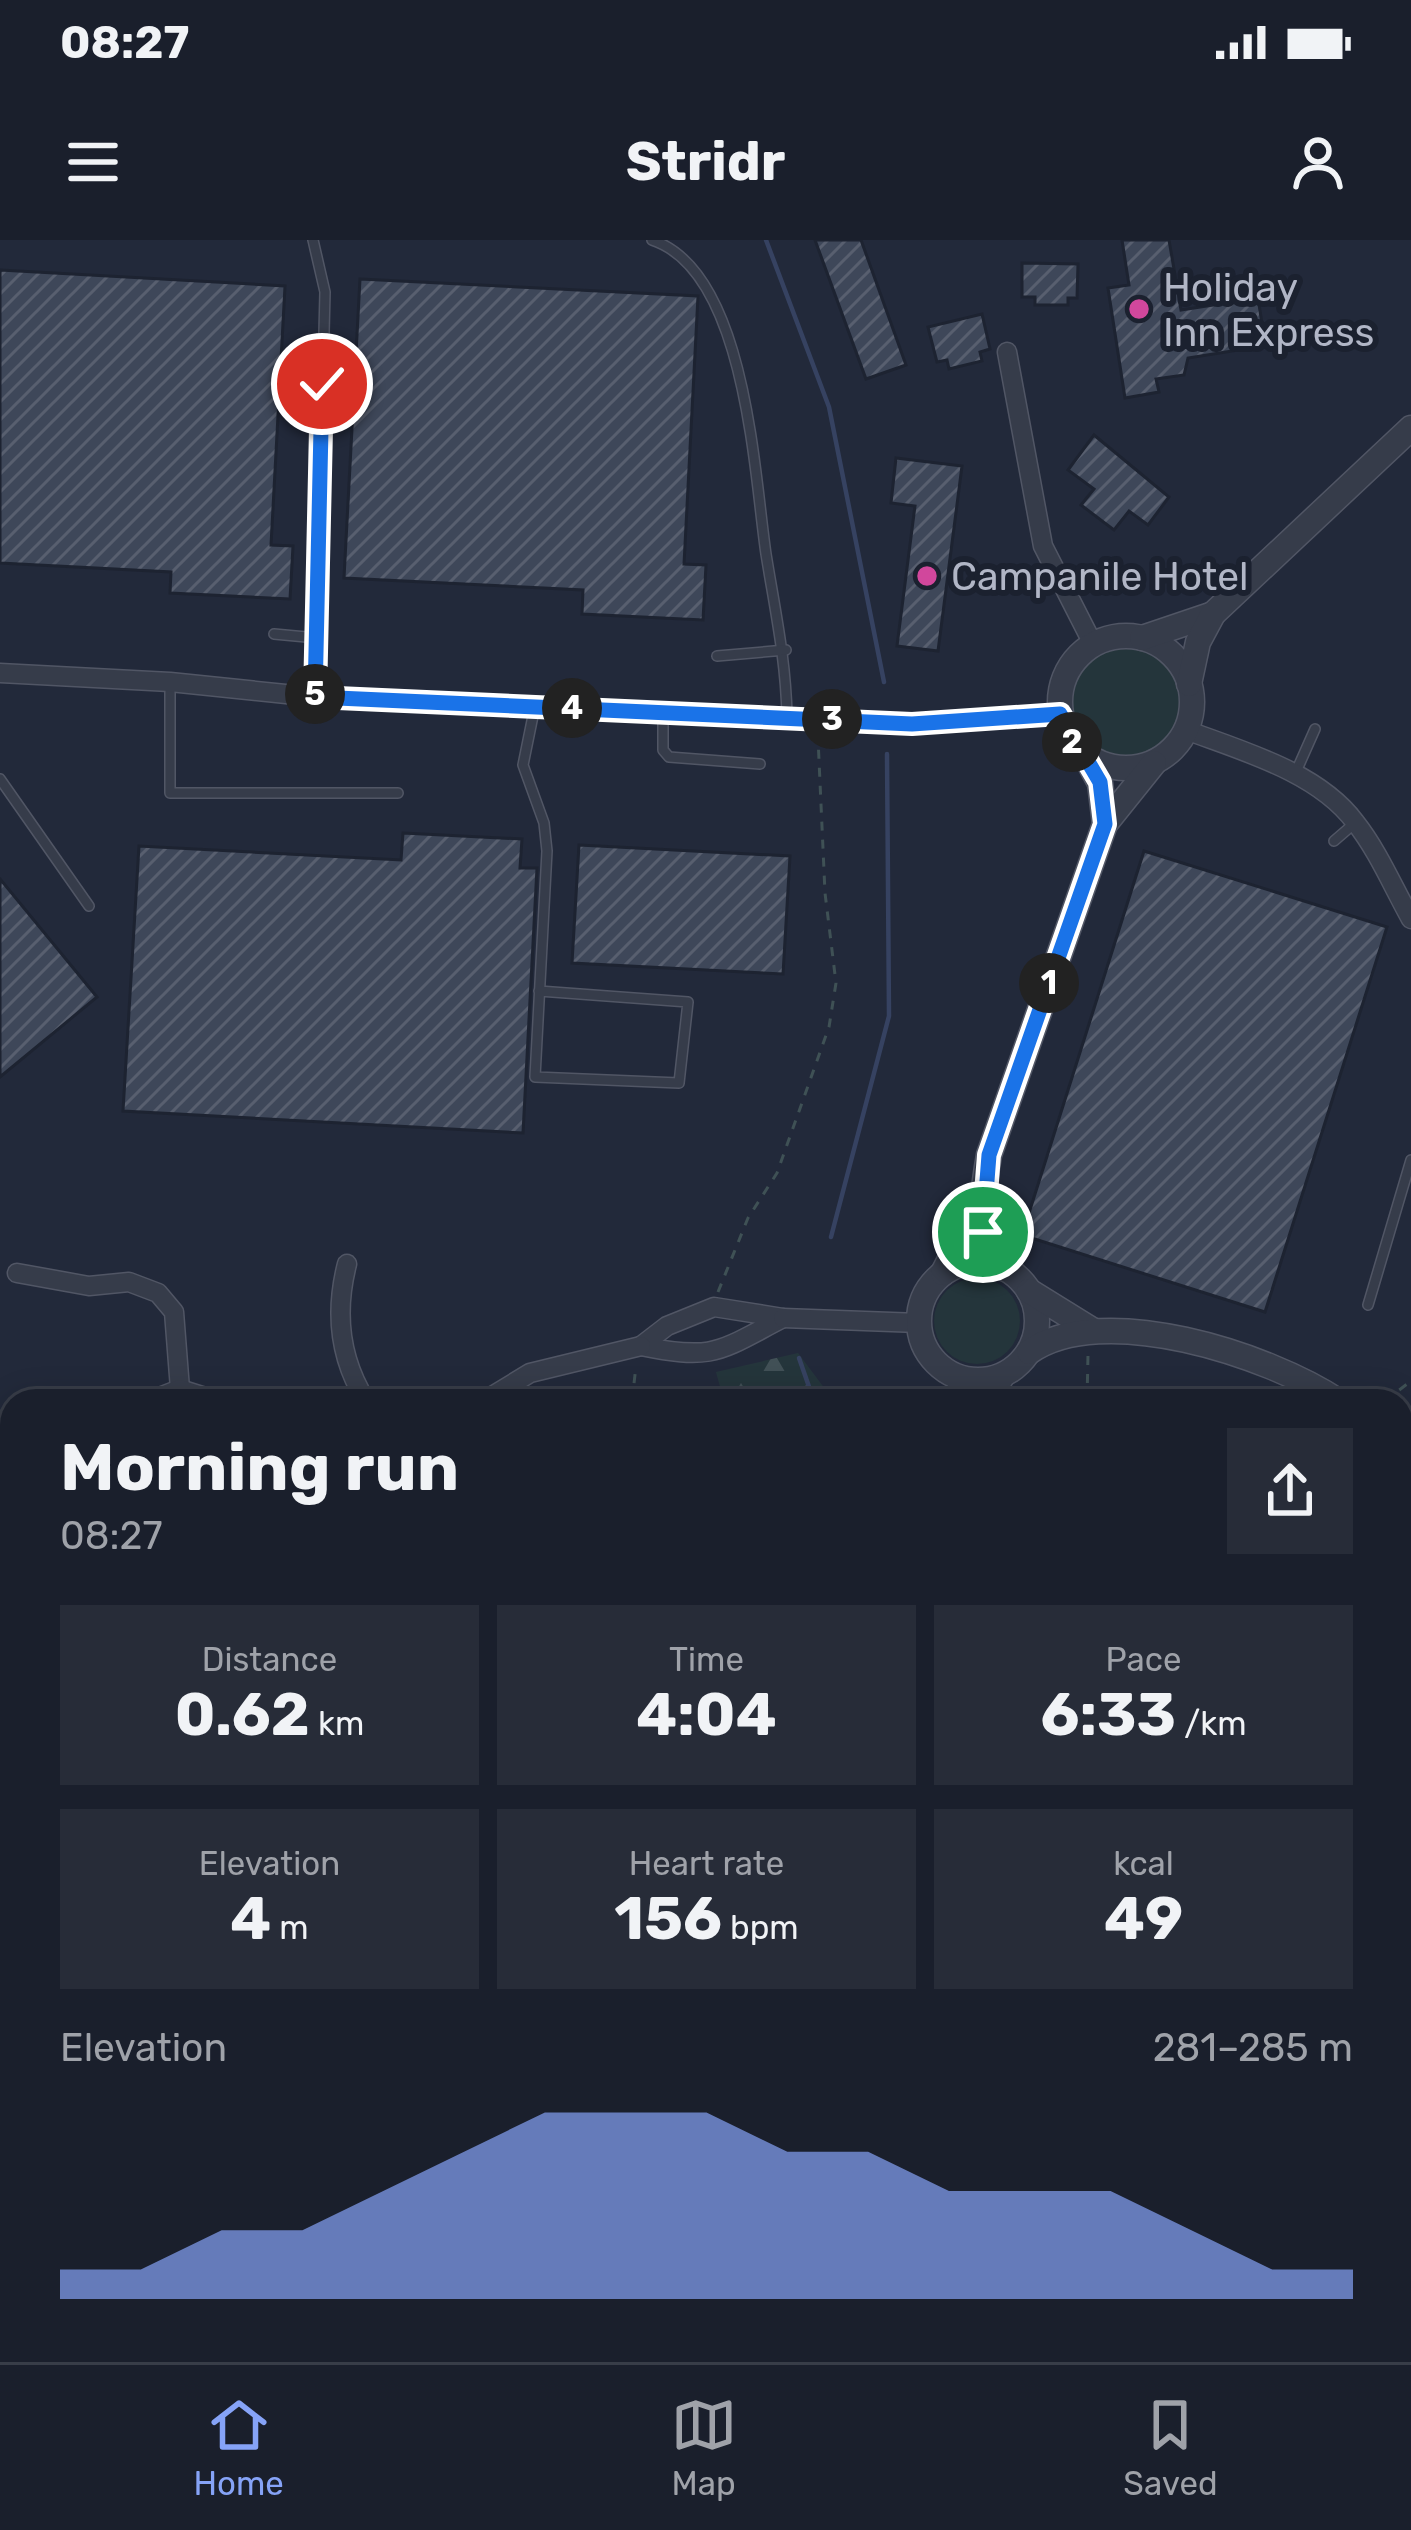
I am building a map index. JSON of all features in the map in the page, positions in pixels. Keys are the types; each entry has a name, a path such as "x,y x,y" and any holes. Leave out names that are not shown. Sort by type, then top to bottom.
{"street":[{"path":"1007,352 1042,546 1094,644"},
{"path":"1090,1337 1006,1269 983,1232 982,1195 989,1155 1105,824 1186,730 1198,642 1213,614 1411,428"},
{"path":"1105,824 1100,782 1060,714 1066,674 1094,644 1112,637 1142,638 1213,614"},
{"path":"1142,638 1169,652 1190,683"},
{"path":"0,673 170,682 315,697 912,724 1060,714"},
{"path":"1186,730 1294,774 1335,799 1356,822 1411,919"},
{"path":"1085,755 1115,768 1154,763"},
{"path":"962,1389 934,1361 919,1323 921,1305 982,1195"},
{"path":"941,1275 974,1262 1006,1269"},
{"path":"347,1264 338,1302 347,1365 360,1389"},
{"path":"17,1273 89,1286 129,1282 158,1293 178,1326 180,1389"},
{"path":"1029,1292 1037,1323 1029,1352"},
{"path":"504,1389 530,1373 641,1346 691,1313 714,1307 783,1318 919,1323"},
{"path":"641,1346 707,1355 783,1318"},
{"path":"998,1389 1029,1352 1059,1335 1211,1347 1270,1366 1315,1389"},
{"path":"951,1374 989,1380 1007,1373"}],"lane":[{"path":"313,240 325,292 315,697"},
{"path":"652,240 669,245 697,274 735,357 786,650 788,717"},
{"path":"274,634 317,638"},
{"path":"717,656 786,650"},
{"path":"170,682 170,793 398,793"},
{"path":"535,706 523,765 544,823 547,850 539,991 535,1077 679,1083 688,1001 539,991"},
{"path":"663,712 663,750 668,757 760,764"},
{"path":"1294,774 1315,729"},
{"path":"0,779 89,906"},
{"path":"1334,842 1356,822"},
{"path":"1368,1305 1411,1160"}],"path":[{"path":"714,1307 748,1218 777,1173 829,1027 836,983 825,893 818,718"},
{"path":"1088,1389 1090,1337"},
{"path":"634,1389 641,1346"}],"green space":[{"path":"1126,647 1147,651 1165,664 1178,682 1182,703 1178,724 1165,742 1147,755 1126,759 1105,755 1087,742 1074,724 1070,703 1074,682 1087,664 1105,651"},
{"path":"977,1278 993,1281 1007,1291 1017,1305 1017,1337 1007,1351 993,1361 977,1364 961,1361 947,1351 937,1337 934,1321 937,1305 947,1291 961,1281"},
{"path":"798,1353 825,1389 721,1389 716,1372"}],"building":[{"path":"815,240 861,240 906,365 866,379"},
{"path":"1122,240 1169,240 1181,310 1258,298 1263,330 1255,332 1257,347 1188,358 1184,375 1156,379 1159,392 1125,398 1108,288 1129,285"},
{"path":"1022,263 1078,264 1077,298 1068,298 1068,305 1035,305 1035,297 1022,297"},
{"path":"0,270 285,286 271,545 293,546 290,599 170,593 171,572 0,563"},
{"path":"360,279 698,296 684,564 706,565 703,620 582,614 583,590 344,578"},
{"path":"982,314 990,349 980,352 982,361 949,369 947,360 937,362 928,327"},
{"path":"1094,435 1169,497 1148,525 1129,511 1114,530 1081,505 1094,489 1068,470"},
{"name":"Campanile Hotel","path":"896,458 962,466 938,651 897,646 915,506 891,503"},
{"path":"403,833 522,839 520,868 537,868 523,1133 123,1111 139,846 401,860"},
{"path":"579,845 790,856 783,974 572,963"},
{"path":"1144,851 1387,927 1265,1312 1022,1235"},
{"path":"0,879 97,997 0,1077"}],"waterway":[{"path":"766,240 829,407 884,682"},
{"path":"831,1237 889,1016 887,754"},
{"path":"799,1358 810,1389"}],"place":[{"name":"Holiday Inn Express","path":"1139,309"},
{"name":"Campanile Hotel","path":"927,576"}],"route":[{"path":"322,384 315,697 912,724 1060,714 1073,744 1100,782 1105,824 989,1155 982,1195 983,1232"}]}
